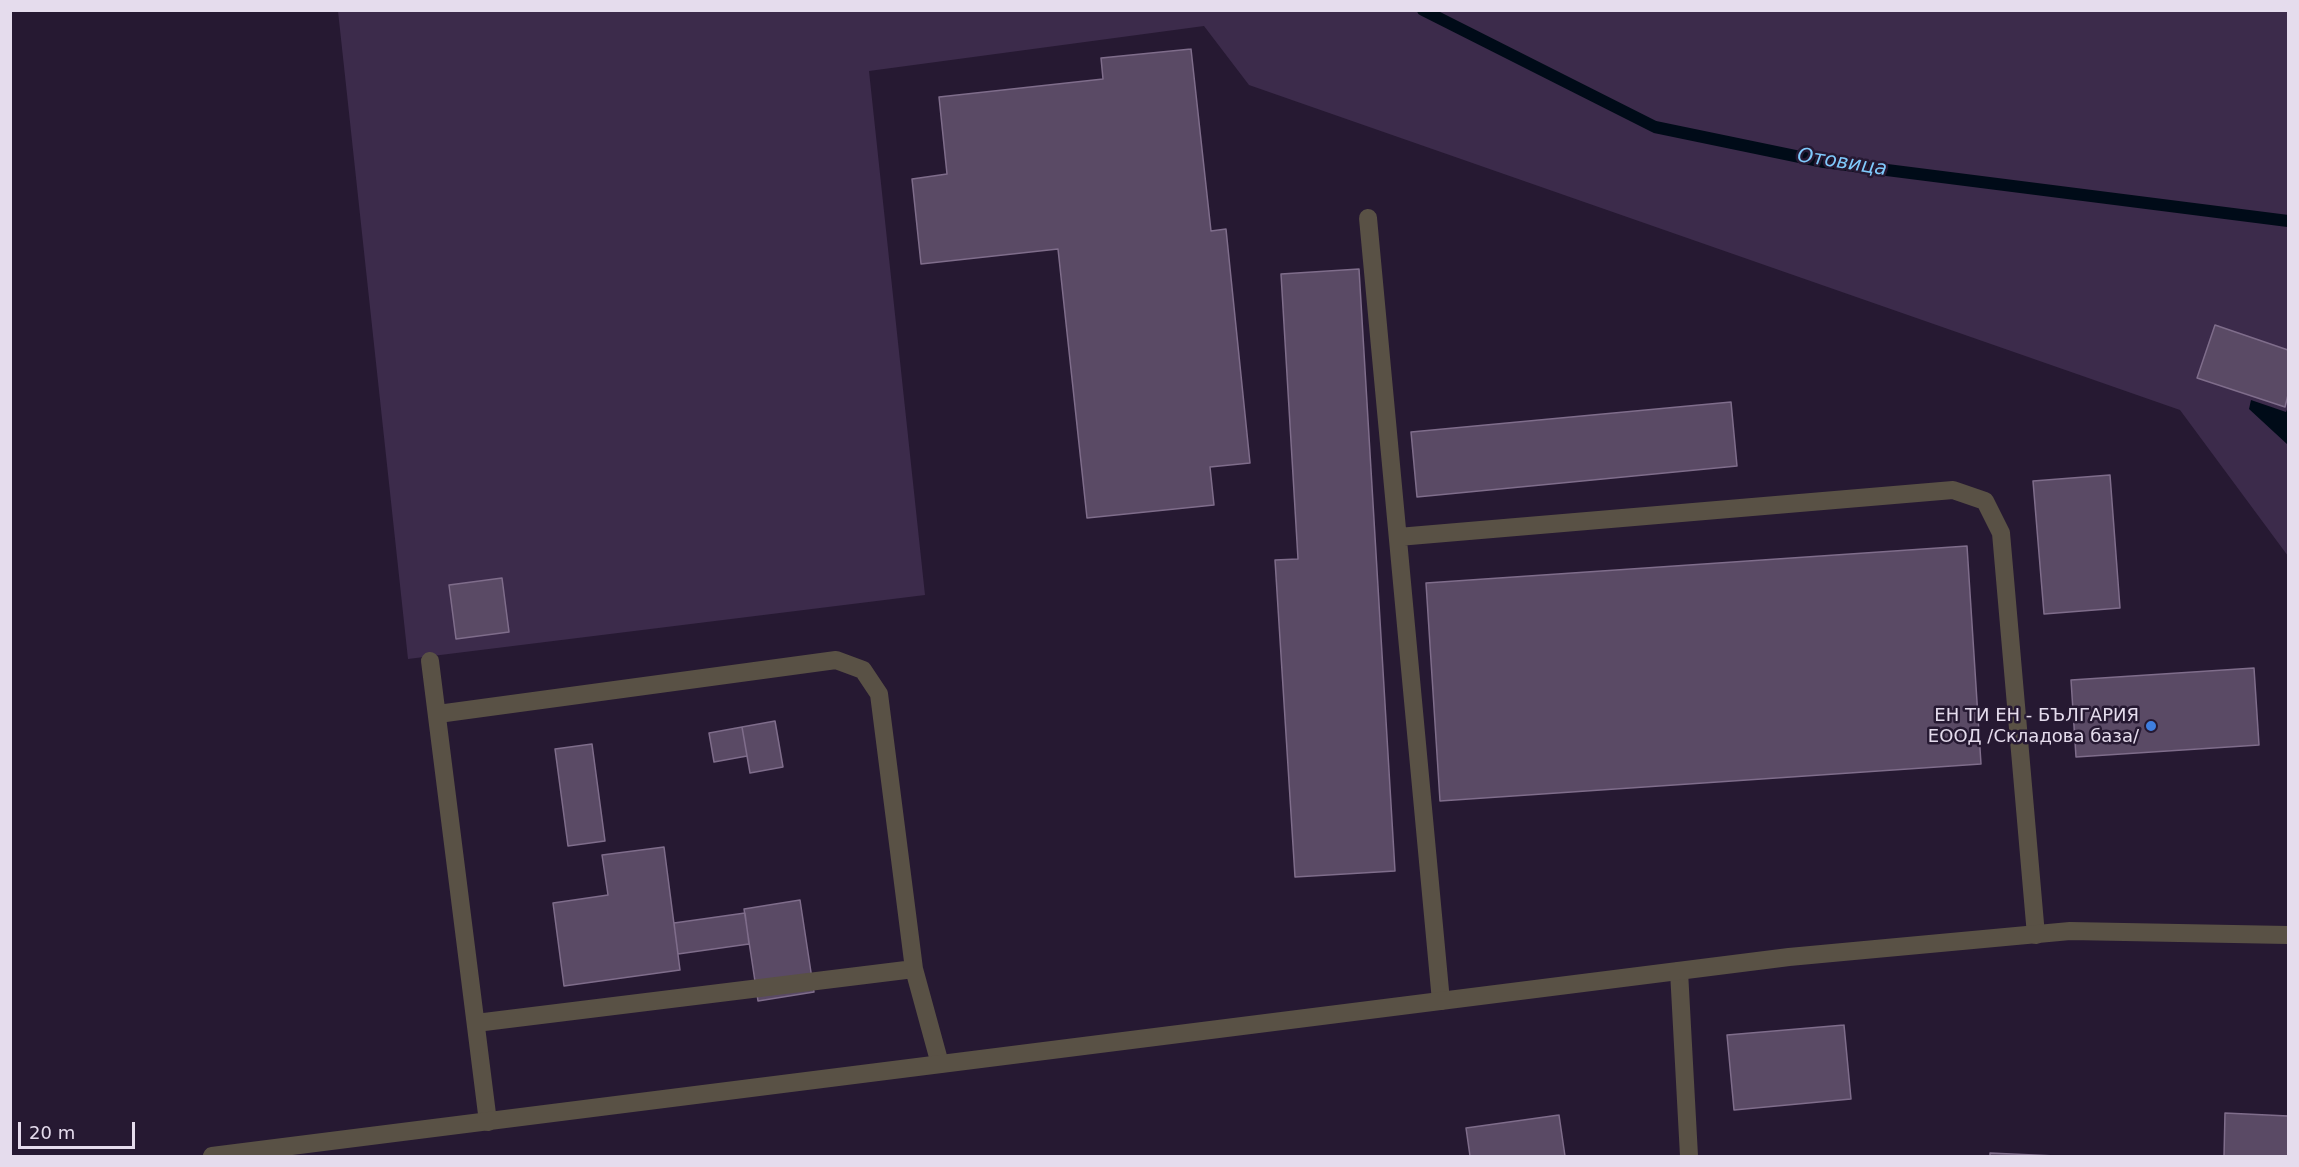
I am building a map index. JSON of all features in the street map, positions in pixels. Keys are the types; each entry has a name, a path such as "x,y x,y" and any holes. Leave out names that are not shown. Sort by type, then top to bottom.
{"street":[{"path":"1368,218 1441,1001"},
{"path":"1398,537 1953,490 1985,501 2001,533 2036,935"},
{"path":"438,714 836,660 863,670 879,694 914,969 940,1064"},
{"path":"430,661 488,1122"},
{"path":"212,1156 1790,957 2070,931 2289,935"},
{"path":"476,1023 914,969"},
{"path":"1679,971 1689,1156"}],"shaded area":[{"path":"338,11 2288,11 2288,556 2180,410 1249,85 1204,26 869,71 925,595 408,659"}],"water":[{"path":"2251,400 2286,412 2288,407 2288,445 2249,409"}],"building":[{"path":"1191,49 1211,231 1226,229 1250,463 1210,467 1214,505 1087,518 1058,249 921,264 912,179 947,174 939,97 1103,79 1101,58"},
{"path":"1359,269 1395,871 1295,877 1275,560 1298,559 1281,274"},
{"path":"2215,325 2288,350 2288,395 2285,407 2197,378"},
{"path":"1731,402 1737,466 1417,497 1411,432"},
{"path":"2110,475 2120,608 2044,614 2033,481"},
{"path":"1967,546 1981,764 1440,801 1426,583"},
{"path":"502,578 509,632 456,639 449,585"},
{"path":"2254,668 2259,745 2076,757 2071,680"},
{"path":"775,721 783,767 750,773 742,727"},
{"path":"742,727 747,756 714,762 709,733"},
{"path":"592,744 605,841 568,846 555,749"},
{"path":"664,847 680,970 564,986 553,903 608,895 602,855"},
{"path":"800,900 814,992 758,1001 744,909"},
{"path":"745,913 749,944 678,954 674,923"},
{"path":"1844,1025 1851,1099 1734,1110 1727,1035"},
{"path":"2225,1113 2288,1116 2288,1156 2224,1156"},
{"path":"1559,1115 1565,1156 1470,1156 1466,1128"},
{"path":"1990,1153 2056,1156 1990,1156"}],"waterway":[{"name":"Отовица","path":"1423,10 1655,127 1824,162 2288,221"}],"place":[{"name":"ЕН ТИ ЕН - БЪЛГАРИЯ ЕООД /Складова база/","path":"2151,726"}]}
